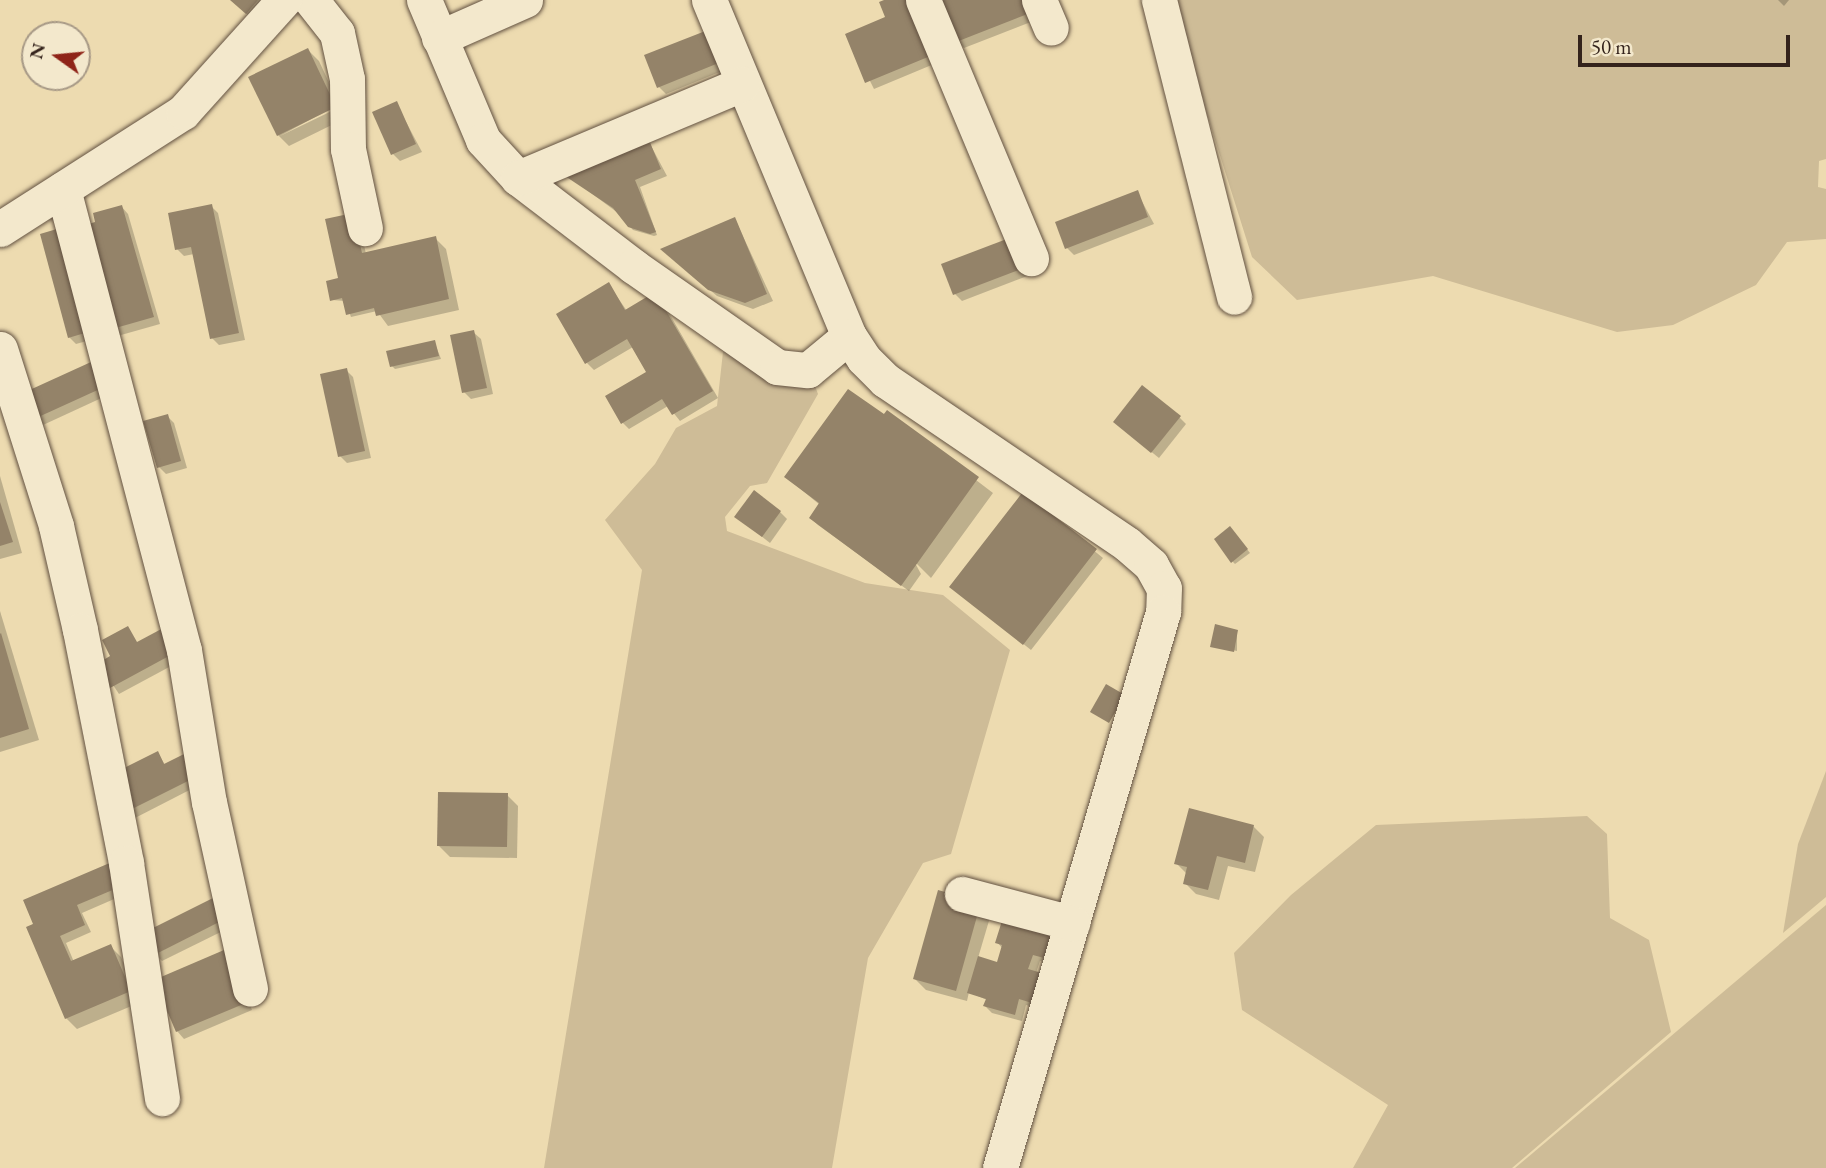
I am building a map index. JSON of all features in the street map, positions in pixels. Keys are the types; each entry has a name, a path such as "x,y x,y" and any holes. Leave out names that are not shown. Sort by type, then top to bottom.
{"street":[{"path":"0,229 183,112 284,0"},
{"path":"311,0 338,33 347,79 348,149 365,228"},
{"path":"424,0 483,140 518,178 633,266 777,367 808,370 849,336"},
{"path":"439,38 525,0"},
{"path":"709,0 849,336 885,380 1127,544 1151,565 1164,588 1163,612 1000,1168"},
{"path":"923,0 1031,258"},
{"path":"1159,0 1234,297"},
{"path":"518,178 742,84"},
{"path":"63,189 184,650 209,802 250,989"},
{"path":"0,349 56,526 80,630 126,863 162,1098"},
{"path":"962,894 1072,923"}],"shaded area":[{"path":"1171,0 1826,0 1826,159 1819,161 1818,187 1826,189 1826,239 1787,242 1756,285 1673,325 1617,332 1433,276 1297,300 1252,257"},
{"path":"735,350 812,378 818,394 767,483 750,486 725,517 727,531 865,583 943,595 1010,650 951,854 923,863 868,958 832,1168 544,1168 642,570 605,520 655,464 676,428 717,406 723,352"},
{"path":"1826,771 1826,897 1783,933 1798,844"},
{"path":"1587,816 1607,834 1610,918 1649,940 1671,1032 1512,1168 1353,1168 1388,1105 1242,1010 1234,953 1291,895 1376,825"},
{"path":"1826,905 1826,1168 1515,1168"}],"building":[{"path":"230,0 258,0 246,14"},
{"path":"918,0 940,52 865,83 845,34 885,17 879,2"},
{"path":"940,0 1025,0 1030,13 956,42"},
{"path":"713,28 726,60 657,88 644,55"},
{"path":"308,48 336,107 277,136 248,77"},
{"path":"397,101 416,144 391,155 372,112"},
{"path":"649,140 661,169 635,180 656,232 650,234 628,227 613,208 565,176"},
{"path":"1138,190 1148,217 1065,249 1055,222"},
{"path":"212,204 239,333 210,339 191,247 175,250 168,213"},
{"path":"122,205 154,317 105,331 76,228 95,222 93,213"},
{"path":"353,213 362,253 436,236 449,299 376,316 374,308 346,315 342,298 330,301 326,281 338,278 325,219"},
{"path":"735,217 767,294 745,303 708,290 660,249"},
{"path":"67,226 95,330 68,338 40,234"},
{"path":"1012,237 1024,268 953,295 941,264"},
{"path":"609,282 625,310 655,292 713,391 672,415 662,399 621,424 605,396 646,372 627,339 585,364 556,314"},
{"path":"474,330 487,388 462,393 450,335"},
{"path":"435,340 439,356 390,367 386,351"},
{"path":"91,362 102,388 34,419 23,393"},
{"path":"347,368 365,451 338,457 320,374"},
{"path":"1142,385 1181,416 1151,453 1113,422"},
{"path":"848,389 884,414 887,410 979,477 901,586 809,518 819,503 784,477"},
{"path":"168,414 181,461 157,468 143,421"},
{"path":"1029,484 1045,509 1097,549 1023,645 949,587"},
{"path":"754,490 781,511 762,537 734,517"},
{"path":"0,502 13,542 0,546"},
{"path":"1230,526 1248,549 1231,563 1214,539"},
{"path":"1215,624 1238,630 1234,652 1210,647"},
{"path":"128,626 137,642 167,626 180,650 110,688 97,664 110,656 102,640"},
{"path":"0,634 29,729 0,738"},
{"path":"1106,684 1125,695 1109,723 1090,712"},
{"path":"194,749 204,773 126,812 114,773 158,751 164,764"},
{"path":"438,792 508,793 507,847 437,846"},
{"path":"1189,808 1254,825 1245,863 1217,856 1208,890 1183,884 1187,867 1174,864"},
{"path":"112,862 122,886 77,905 85,925 60,936 71,961 111,944 131,991 65,1019 26,927 33,924 23,900"},
{"path":"938,890 981,902 956,991 913,979"},
{"path":"221,894 231,916 154,955 143,933"},
{"path":"1006,908 1055,923 1044,958 1033,955 1028,969 1042,973 1032,1003 1019,999 1015,1015 983,1006 986,999 967,993 978,956 997,962 1002,945 995,943"},
{"path":"224,950 246,1003 176,1032 154,980"}]}
